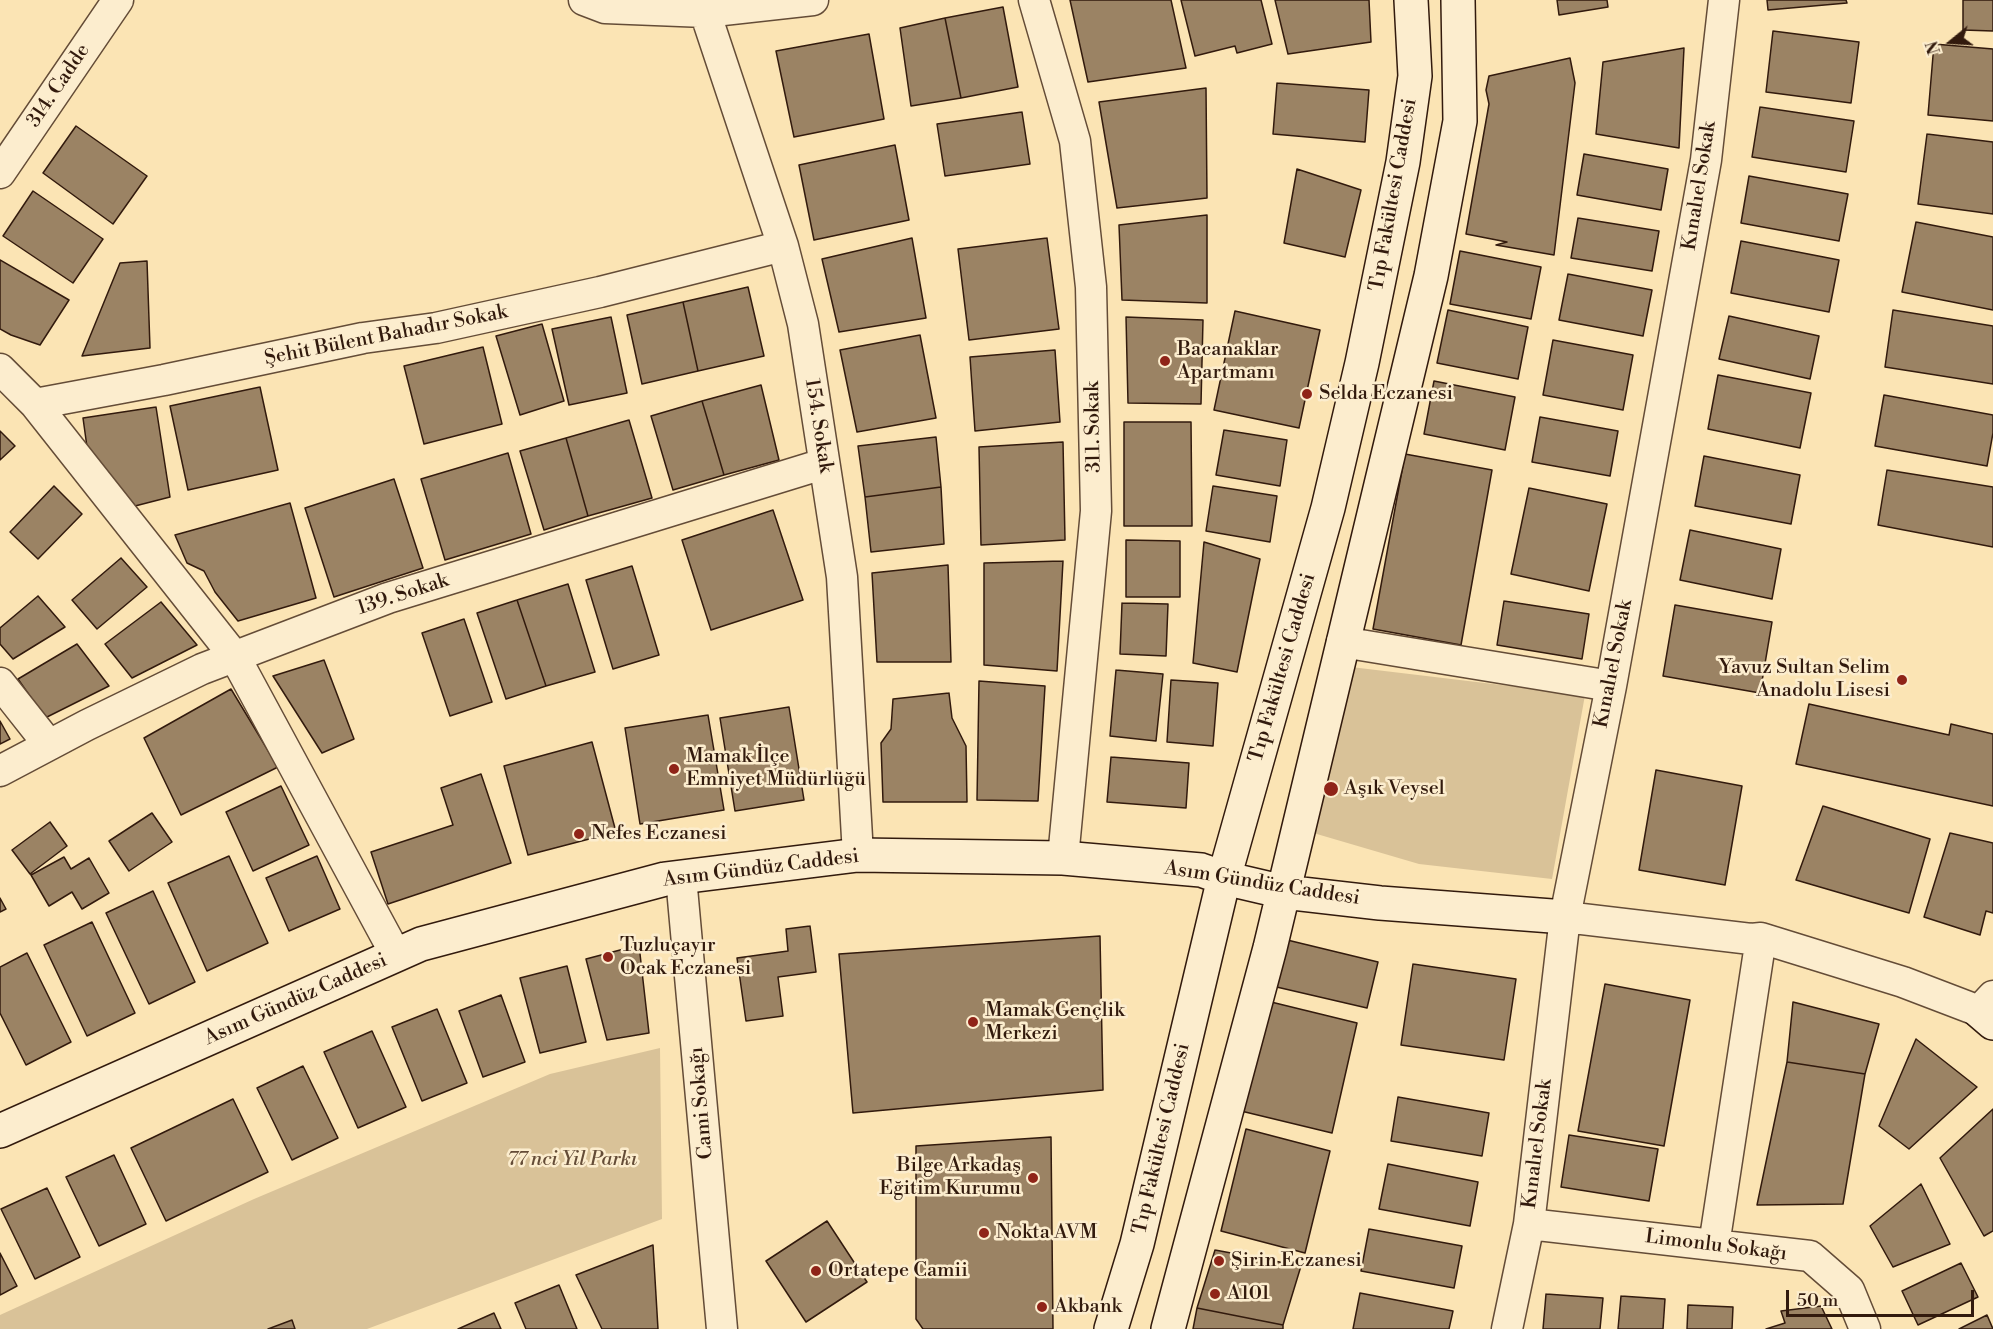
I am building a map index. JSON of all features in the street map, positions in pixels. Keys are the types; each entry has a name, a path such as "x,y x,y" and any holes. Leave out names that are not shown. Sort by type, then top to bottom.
{"main road":[{"name":"Tıp Fakültesi Caddesi","path":"1112,1329 1137,1244 1224,878 1328,508 1362,363 1403,162 1415,76 1411,0"},
{"path":"1168,1329 1284,892 1431,276 1460,121 1458,0"},
{"name":"Asım Gündüz Caddesi","path":"0,1131 421,944 665,879 858,855 1063,858 1201,870 1224,878 1284,892 1380,903 1565,917"}],"street":[{"name":"314. Cadde","path":"0,173 118,0"},
{"path":"584,0 605,8 705,12 813,0"},
{"name":"311. Sokak","path":"1034,0 1074,141 1091,287 1096,511 1063,858"},
{"name":"Kınalıel Sokak","path":"1507,1329 1529,1224 1565,917 1611,686 1706,160 1724,0"},
{"name":"154. Sokak","path":"705,12 783,246 803,324 842,577 858,855"},
{"name":"Şehit Bülent Bahadır Sokak","path":"35,404 164,380 363,338 436,328 600,292 783,246"},
{"path":"0,369 35,404 235,657 396,956"},
{"name":"139. Sokak","path":"0,771 202,669 388,598 823,464"},
{"path":"1342,642 1611,686"},
{"path":"0,683 49,745"},
{"name":"Cami Sokağı","path":"681,878 722,1329"},
{"path":"1565,917 1751,939 1761,938 1988,1010"},
{"path":"1714,1245 1761,938"},
{"name":"Limonlu Sokağı","path":"1529,1224 1810,1257 1849,1290 1865,1329"}],"green space":[{"path":"1351,667 1585,695 1552,879 1419,864 1310,832"},
{"name":"77 nci Yil Parkı","path":"660,1048 662,1219 367,1329 0,1329 0,1315 254,1199 550,1074"}],"building":[{"path":"1070,0 1171,0 1186,68 1088,82"},
{"path":"1181,0 1261,0 1272,44 1237,53 1235,46 1195,56"},
{"path":"1275,0 1369,0 1371,42 1288,54"},
{"path":"1557,0 1607,0 1608,7 1559,15"},
{"path":"1767,0 1846,0 1847,3 1768,10"},
{"path":"1963,0 1993,0 1993,31 1963,30"},
{"path":"1003,7 1018,87 961,98 945,18"},
{"path":"945,18 961,98 911,106 900,28"},
{"path":"1773,31 1859,42 1851,103 1766,92"},
{"path":"869,34 884,119 794,137 776,51"},
{"path":"1934,44 1993,49 1993,121 1928,115"},
{"path":"1684,48 1679,148 1596,134 1603,62"},
{"path":"1570,58 1575,83 1554,255 1496,245 1507,242 1466,234 1489,104 1486,90 1489,76"},
{"path":"1277,83 1369,90 1365,142 1273,134"},
{"path":"1206,88 1207,198 1117,208 1099,102"},
{"path":"1760,107 1854,121 1846,172 1752,157"},
{"path":"1022,112 1030,164 945,176 937,124"},
{"path":"76,126 147,176 113,224 43,173"},
{"path":"1927,134 1993,142 1993,214 1918,204"},
{"path":"895,145 909,220 814,240 799,165"},
{"path":"1584,154 1668,169 1661,210 1577,195"},
{"path":"1297,169 1361,190 1345,257 1284,243"},
{"path":"1749,176 1848,194 1839,241 1741,223"},
{"path":"33,191 103,239 73,283 3,236"},
{"path":"1207,215 1207,303 1122,300 1119,225"},
{"path":"1578,218 1659,231 1652,271 1571,258"},
{"path":"1916,222 1993,237 1993,310 1902,292"},
{"path":"912,238 926,318 839,332 822,259"},
{"path":"1047,238 1059,329 969,340 958,249"},
{"path":"1741,241 1839,260 1829,312 1731,293"},
{"path":"1460,251 1541,267 1531,319 1450,304"},
{"path":"0,260 69,300 40,345 0,329"},
{"path":"147,261 150,348 82,356 120,263"},
{"path":"1568,274 1652,290 1643,336 1559,320"},
{"path":"748,287 764,356 698,371 683,302"},
{"path":"683,302 698,371 642,384 627,315"},
{"path":"1448,310 1528,327 1518,379 1437,363"},
{"path":"1893,310 1993,326 1993,384 1885,367"},
{"path":"1235,311 1320,330 1299,428 1214,410"},
{"path":"1729,316 1819,336 1810,379 1719,359"},
{"path":"611,317 627,393 569,405 552,329"},
{"name":"Bacanaklar Apartmanı","path":"1126,317 1203,320 1201,404 1128,403"},
{"path":"542,324 564,401 520,415 496,336"},
{"path":"920,335 936,418 857,432 840,350"},
{"path":"1553,340 1633,355 1623,410 1543,395"},
{"path":"483,347 502,424 424,444 404,366"},
{"path":"1055,350 1060,422 975,431 970,357"},
{"path":"1718,375 1811,393 1800,448 1708,429"},
{"path":"1434,381 1515,397 1505,450 1424,434"},
{"path":"761,385 779,460 724,475 702,401"},
{"path":"260,387 278,470 188,490 170,406"},
{"path":"1884,395 1993,415 1993,433 1987,466 1875,446"},
{"path":"702,401 724,475 673,490 651,416"},
{"path":"156,407 170,497 135,506 87,447 83,418"},
{"path":"1540,417 1618,431 1610,476 1532,462"},
{"path":"629,420 652,498 588,516 566,438"},
{"path":"1124,422 1191,422 1192,526 1124,526"},
{"path":"1224,430 1287,440 1280,486 1216,475"},
{"path":"0,431 15,446 0,460"},
{"path":"936,437 941,487 865,497 858,446"},
{"path":"566,438 588,516 544,530 520,451"},
{"path":"1063,442 1065,540 981,545 979,447"},
{"path":"508,453 531,534 445,560 421,479"},
{"path":"1405,454 1492,470 1461,645 1373,629"},
{"path":"1704,456 1800,475 1791,524 1695,506"},
{"path":"1887,470 1993,487 1993,547 1878,525"},
{"path":"394,479 423,568 334,597 305,508"},
{"path":"54,486 82,514 38,559 10,532"},
{"path":"1213,486 1277,496 1270,542 1206,531"},
{"path":"941,487 944,544 871,552 865,497"},
{"path":"1529,488 1607,504 1589,591 1511,574"},
{"path":"290,503 316,598 238,621 215,592 204,571 187,563 175,535"},
{"path":"773,510 803,600 711,630 682,540"},
{"path":"1690,530 1781,549 1772,599 1680,580"},
{"path":"1126,540 1180,541 1180,597 1126,597"},
{"path":"1204,542 1260,559 1237,672 1193,663"},
{"path":"121,558 147,587 97,629 72,600"},
{"path":"1063,561 1057,671 984,665 984,563"},
{"path":"948,565 951,662 877,662 872,573"},
{"path":"632,566 659,655 613,669 586,580"},
{"path":"568,584 595,672 546,686 517,600"},
{"path":"38,596 65,627 13,659 0,644 0,628"},
{"path":"517,600 546,686 506,699 477,613"},
{"path":"1504,601 1589,614 1582,659 1497,645"},
{"path":"161,602 197,645 132,678 105,644"},
{"path":"1122,603 1168,604 1166,656 1120,654"},
{"path":"1675,605 1772,622 1760,693 1663,676"},
{"path":"464,619 492,702 450,716 422,633"},
{"path":"77,644 109,686 45,718 18,679"},
{"path":"324,660 354,739 322,753 273,676"},
{"path":"1116,670 1163,674 1156,741 1110,736"},
{"path":"1171,680 1218,683 1213,746 1167,742"},
{"path":"979,681 1045,686 1038,801 977,800"},
{"path":"231,689 278,767 181,815 144,738"},
{"path":"949,693 952,718 966,746 967,802 883,802 881,743 891,729 893,699"},
{"path":"1809,704 1949,735 1951,724 1993,734 1993,806 1796,764"},
{"path":"789,707 804,800 735,811 720,718"},
{"name":"Mamak İlçe Emniyet Müdürlüğü","path":"708,715 724,810 640,824 625,728"},
{"path":"0,721 10,739 0,744"},
{"path":"592,742 616,832 528,855 504,766"},
{"path":"1111,757 1189,763 1186,808 1107,802"},
{"path":"1656,770 1742,786 1725,885 1639,870"},
{"path":"481,774 511,863 388,904 371,852 453,825 441,788"},
{"path":"281,786 309,845 253,871 226,812"},
{"path":"1823,806 1930,839 1909,913 1796,880"},
{"path":"152,813 172,842 129,871 109,841"},
{"path":"50,822 67,846 30,874 12,850"},
{"path":"1950,833 1993,843 1993,913 1986,911 1980,935 1924,917"},
{"path":"229,856 268,943 207,971 168,883"},
{"path":"317,856 340,909 289,931 266,878"},
{"path":"64,857 71,869 89,858 109,893 82,909 72,892 49,906 31,875"},
{"path":"153,891 195,982 149,1004 106,913"},
{"path":"0,898 6,909 0,912"},
{"path":"92,922 135,1013 87,1036 44,945"},
{"path":"810,926 816,972 778,977 783,1016 746,1021 737,958 788,951 786,929"},
{"name":"Mamak Gençlik Merkezi","path":"1100,936 1103,1090 853,1113 839,954"},
{"path":"1279,938 1378,962 1367,1008 1268,985"},
{"path":"639,945 649,1033 607,1040 586,959"},
{"path":"27,953 71,1042 26,1065 0,1013 0,967"},
{"path":"1413,964 1516,979 1504,1060 1401,1045"},
{"path":"567,966 586,1042 540,1053 520,978"},
{"path":"1605,984 1690,1000 1664,1146 1578,1131"},
{"path":"501,995 525,1062 483,1077 459,1011"},
{"path":"1267,1001 1357,1023 1332,1133 1241,1111"},
{"path":"1793,1002 1879,1024 1865,1074 1787,1062"},
{"path":"437,1009 467,1083 422,1101 392,1027"},
{"path":"372,1031 406,1107 358,1128 324,1052"},
{"path":"1916,1039 1977,1087 1909,1149 1879,1126"},
{"path":"1787,1062 1865,1074 1843,1204 1757,1205"},
{"path":"303,1066 338,1138 292,1160 257,1088"},
{"path":"1398,1097 1489,1113 1482,1156 1391,1141"},
{"path":"233,1099 268,1172 166,1221 131,1148"},
{"path":"1993,1109 1993,1231 1984,1236 1940,1158"},
{"path":"1246,1129 1330,1151 1305,1253 1221,1231"},
{"path":"1569,1135 1658,1149 1649,1201 1561,1187"},
{"name":"Nokta AVM","path":"1051,1137 1053,1329 923,1329 916,1319 916,1146"},
{"path":"114,1155 146,1224 99,1246 66,1177"},
{"path":"1388,1164 1478,1182 1470,1226 1379,1209"},
{"path":"1921,1184 1950,1244 1893,1267 1870,1226"},
{"path":"47,1188 80,1257 35,1279 1,1209"},
{"name":"Ortatepe Camii","path":"827,1221 867,1282 806,1322 766,1261"},
{"path":"1369,1229 1462,1246 1454,1288 1361,1271"},
{"path":"653,1245 658,1329 602,1329 576,1275"},
{"path":"1215,1250 1301,1266 1283,1325 1197,1308"},
{"path":"0,1253 17,1286 0,1295"},
{"path":"1961,1263 1978,1297 1918,1325 1902,1291"},
{"path":"559,1285 577,1329 526,1329 515,1303"},
{"path":"1360,1293 1453,1311 1449,1329 1353,1329"},
{"path":"1546,1294 1603,1298 1600,1329 1543,1329"},
{"path":"1621,1296 1665,1299 1663,1329 1618,1329"},
{"path":"1688,1305 1733,1307 1732,1329 1687,1329"},
{"path":"1821,1306 1832,1329 1766,1329 1785,1323 1781,1311"},
{"path":"1197,1308 1283,1325 1283,1329 1193,1329"},
{"path":"494,1313 501,1329 458,1329"},
{"path":"1987,1315 1993,1329 1959,1329"},
{"path":"292,1320 295,1329 268,1329"}],"place":[{"name":"Bacanaklar Apartmanı","path":"1165,361"},
{"name":"Selda Eczanesi","path":"1307,394"},
{"name":"Yavuz Sultan Selim Anadolu Lisesi","path":"1902,680"},
{"name":"Mamak İlçe Emniyet Müdürlüğü","path":"674,769"},
{"name":"Aşık Veysel","path":"1331,789"},
{"name":"Nefes Eczanesi","path":"579,834"},
{"name":"Tuzluçayır Ocak Eczanesi","path":"608,957"},
{"name":"Mamak Gençlik Merkezi","path":"973,1022"},
{"name":"Bilge Arkadaş Eğitim Kurumu","path":"1033,1178"},
{"name":"Nokta AVM","path":"984,1233"},
{"name":"Şirin Eczanesi","path":"1219,1261"},
{"name":"Ortatepe Camii","path":"816,1271"},
{"name":"A101","path":"1215,1294"},
{"name":"Akbank","path":"1042,1307"}]}
